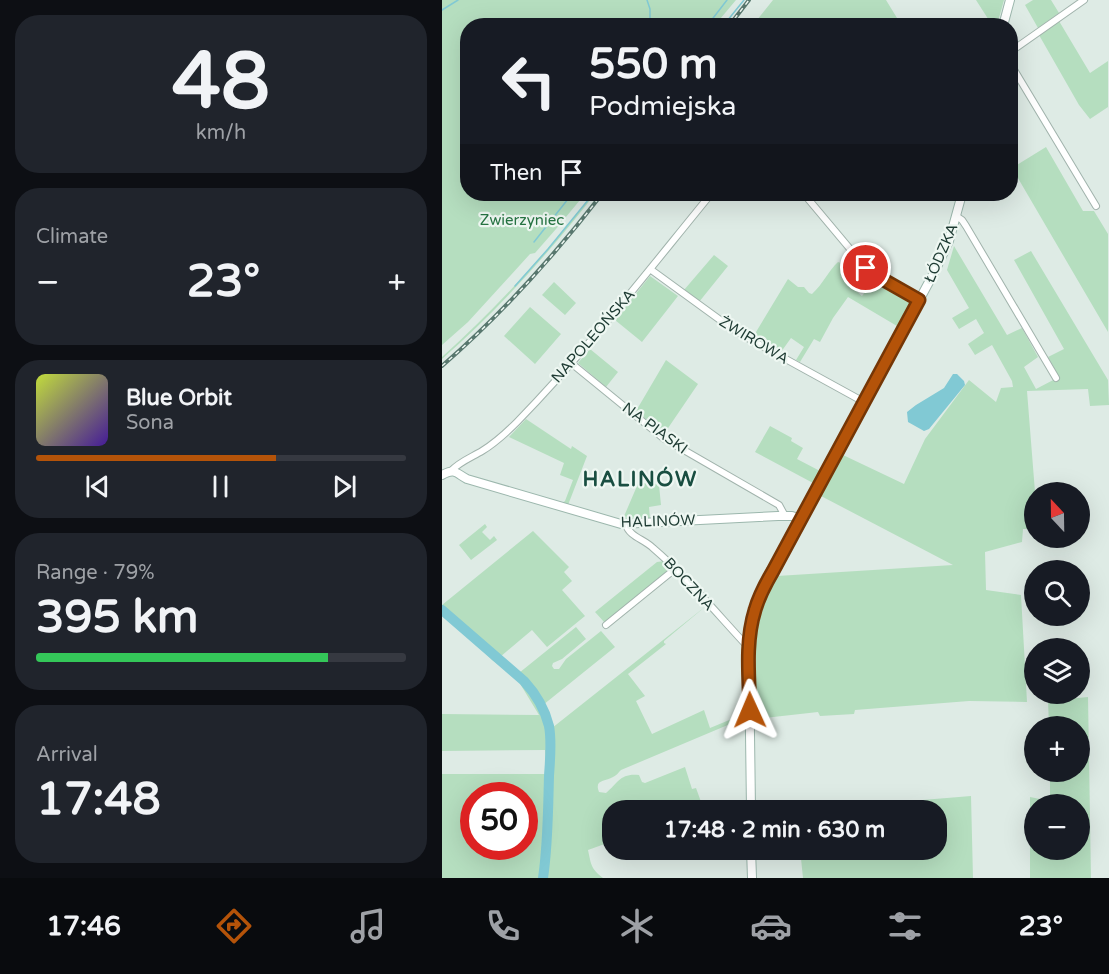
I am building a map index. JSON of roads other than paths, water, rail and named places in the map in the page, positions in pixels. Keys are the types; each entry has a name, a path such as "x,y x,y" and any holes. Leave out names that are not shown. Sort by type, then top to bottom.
{"main road":[{"path":"1005,18 1010,0"},
{"name":"ŁÓDZKA","path":"751,800 749,648 758,600 943,255 960,201"},
{"path":"442,475 455,472"},
{"name":"HALINÓW","path":"455,472 465,478 626,525 715,518 792,516 801,519"},
{"path":"751,860 752,878"}],"street":[{"path":"1018,46 1084,0"},
{"path":"1018,76 1096,206"},
{"name":"NAPOLEOŃSKA","path":"455,472 462,463 510,429 571,363 615,313 705,201"},
{"path":"813,201 866,268 919,300"},
{"path":"956,216 964,222 1056,378"},
{"name":"ŻWIROWA","path":"650,268 727,325 864,402"},
{"name":"NA PIASKI","path":"571,363 664,438 775,502 782,516"},
{"name":"BOCZNA","path":"626,525 629,532 646,542 675,569 749,648"},
{"path":"606,625 675,569"}],"water":[{"path":"953,374 957,374 965,385 929,429 924,431 908,422 907,412 944,388"}],"waterway":[{"path":"442,10 458,0"},
{"path":"647,0 650,18"},
{"path":"713,18 727,0"},
{"path":"729,18 744,0"},
{"path":"534,242 566,201"},
{"path":"515,286 587,201"},
{"path":"442,610 524,681 536,696 545,714 551,745 543,878"}],"railway":[{"path":"735,18 749,0"},
{"path":"442,366 486,326 526,284 596,201"}],"district":[{"name":"HALINÓW","path":"640,479"}],"park label":[{"name":"Zwierzyniec","path":"522,220"}]}
